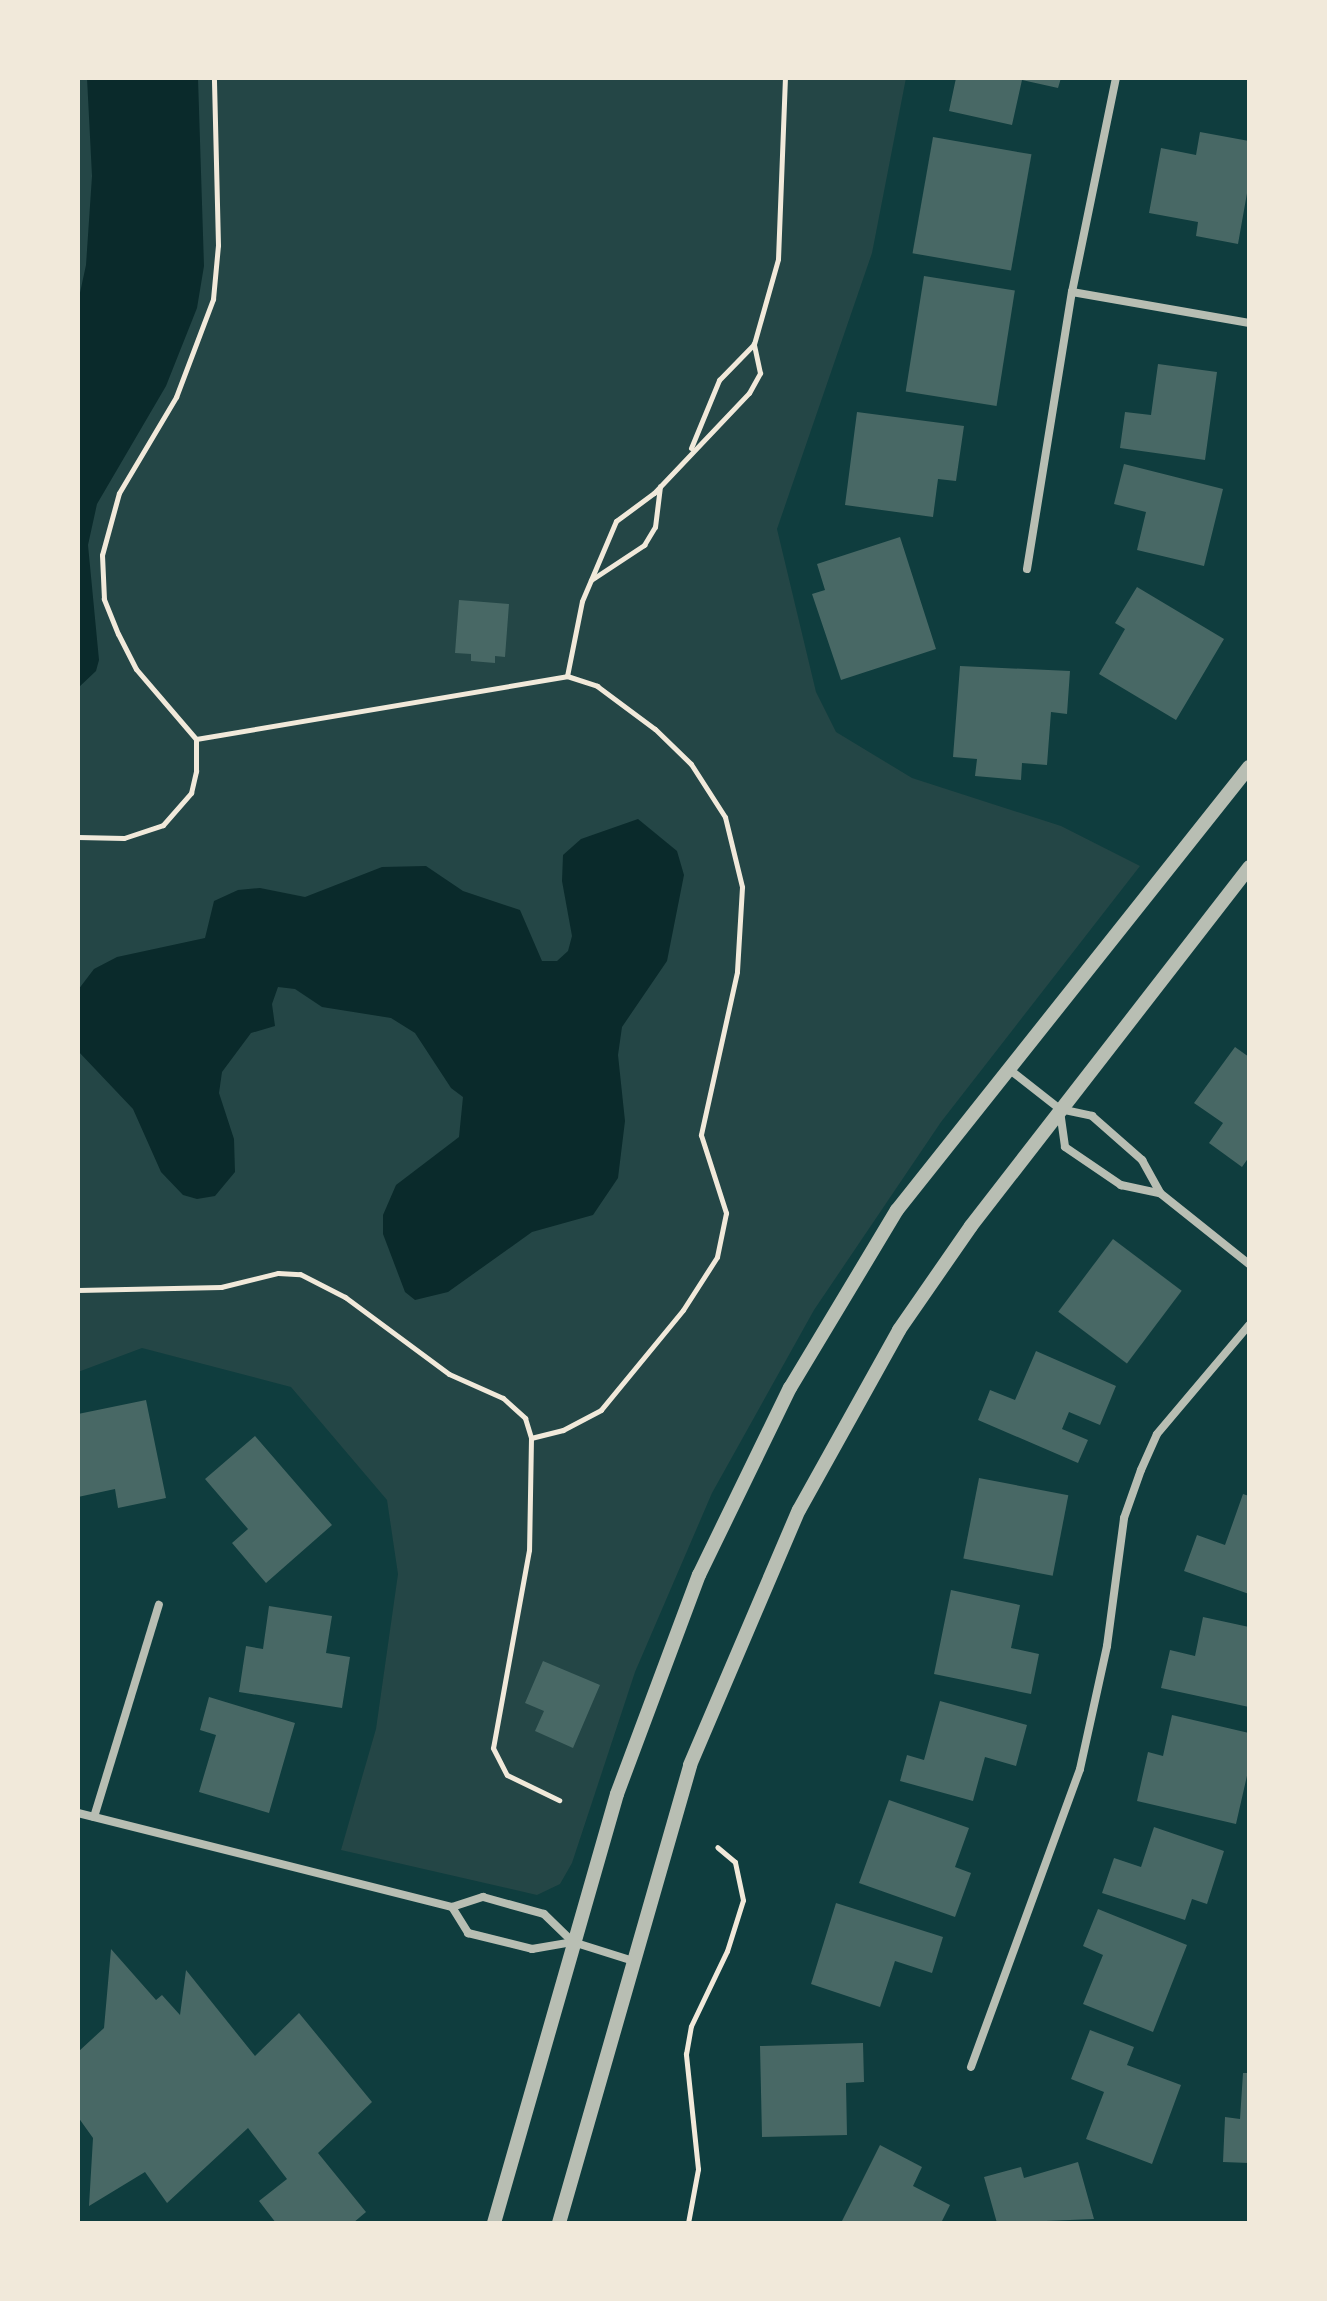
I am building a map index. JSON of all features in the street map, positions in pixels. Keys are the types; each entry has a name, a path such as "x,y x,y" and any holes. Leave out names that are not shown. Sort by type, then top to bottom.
{"street":[{"path":"1027,569 1072,292 1116,78"},
{"path":"1072,292 1249,323"},
{"path":"494,2223 617,1794 699,1575 790,1388 897,1210 1249,767"},
{"path":"559,2223 630,1960 675,1811 759,1594 855,1405 962,1239 1249,867"},
{"path":"1010,1070 1060,1109 1092,1116 1142,1160 1160,1193 1249,1264"},
{"path":"1060,1109 1065,1147 1121,1185 1160,1193"},
{"path":"971,2067 1080,1769 1107,1646 1124,1518 1141,1470 1157,1434 1249,1325"},
{"path":"94,1817 159,1605"},
{"path":"78,1813 452,1907 483,1897 544,1914 573,1942 630,1960"},
{"path":"452,1907 468,1933 532,1949 573,1942"}],"path":[{"path":"78,837 124,838 163,825 191,793 196,739 129,657 104,599 102,555 119,493 176,397 213,299 218,245 214,78"},
{"path":"567,676 590,580 616,521 661,485 689,452 749,393 760,373 754,344 778,259 785,78"},
{"path":"689,452 719,380 754,344"},
{"path":"590,580 644,545 655,527 661,485"},
{"path":"196,739 567,676 597,686 655,729 691,764 725,817 742,887 737,972 701,1135 726,1213 717,1257 683,1310 601,1410 563,1430 531,1438"},
{"path":"78,1290 221,1287 278,1273 300,1274 345,1297 449,1374 503,1398 525,1418 531,1438 524,1598 493,1748 507,1775 559,1800"},
{"path":"688,2223 698,2169 686,2054 691,2026 727,1951 743,1900 735,1862 717,1847"}],"shaded area":[{"path":"78,78 906,78 872,253 777,529 816,692 836,732 912,778 1061,826 1140,866 941,1122 814,1310 712,1493 635,1672 572,1863 560,1884 537,1895 341,1850 376,1729 398,1574 387,1500 291,1387 142,1348 78,1372"},
{"path":"87,78 198,78 204,266 197,308 166,386 97,504 88,545 99,660 96,671 78,688 78,302 86,265 92,176"},
{"path":"638,819 677,851 684,875 667,961 622,1027 618,1055 625,1121 618,1178 593,1215 532,1232 448,1292 415,1300 405,1292 383,1234 383,1215 396,1185 459,1137 463,1097 451,1088 415,1033 391,1018 322,1007 295,989 278,987 272,1004 275,1026 251,1033 222,1072 219,1093 234,1139 235,1172 215,1196 197,1199 183,1195 161,1172 133,1109 78,1051 78,990 94,969 117,957 205,938 214,901 238,890 260,888 305,897 382,867 426,866 463,891 520,910 542,961 557,961 568,951 572,936 562,881 563,855 581,839"}],"building":[{"path":"956,78 1061,78 1058,88 1022,80 1012,125 949,111"},
{"path":"1200,132 1249,141 1249,182 1238,244 1196,236 1198,222 1149,213 1161,148 1196,155"},
{"path":"933,137 1031,154 1011,271 913,253"},
{"path":"924,276 1015,290 997,406 906,392"},
{"path":"1158,364 1217,372 1205,460 1120,448 1125,412 1151,415"},
{"path":"857,412 964,426 956,481 938,479 933,517 845,505"},
{"path":"1124,464 1223,489 1204,566 1137,550 1146,512 1114,504"},
{"path":"900,537 936,649 841,680 812,594 825,590 817,564"},
{"path":"1137,587 1224,639 1176,720 1099,674 1125,629 1115,623"},
{"path":"459,600 509,604 505,657 495,656 495,663 471,661 471,654 455,653"},
{"path":"960,666 1070,671 1067,714 1051,712 1047,765 1022,763 1021,780 975,776 977,759 953,757"},
{"path":"1235,1047 1249,1057 1249,1157 1242,1167 1209,1143 1223,1123 1194,1103"},
{"path":"1113,1239 1182,1291 1127,1363 1058,1312"},
{"path":"1036,1351 1116,1386 1100,1425 1069,1412 1062,1429 1088,1440 1078,1463 978,1420 990,1390 1015,1400"},
{"path":"146,1400 166,1498 118,1508 115,1489 78,1497 78,1414"},
{"path":"255,1436 332,1525 266,1583 232,1543 248,1529 205,1479"},
{"path":"979,1478 1068,1495 1053,1576 963,1558"},
{"path":"1243,1494 1249,1496 1249,1594 1184,1571 1197,1535 1225,1545"},
{"path":"951,1590 1020,1605 1011,1648 1039,1654 1031,1694 934,1674"},
{"path":"269,1606 332,1616 326,1653 350,1657 342,1708 239,1692 246,1646 263,1649"},
{"path":"1203,1617 1249,1627 1249,1707 1161,1688 1170,1650 1195,1656"},
{"path":"543,1661 600,1685 573,1748 535,1731 544,1711 525,1703"},
{"path":"209,1697 295,1723 269,1813 199,1792 216,1735 200,1730"},
{"path":"940,1701 1027,1725 1016,1766 985,1757 973,1801 900,1781 907,1755 924,1760"},
{"path":"1172,1715 1249,1733 1249,1767 1236,1824 1137,1801 1148,1752 1163,1756"},
{"path":"889,1800 969,1828 955,1867 971,1873 955,1917 859,1883"},
{"path":"1154,1827 1224,1851 1207,1904 1192,1899 1185,1920 1102,1893 1114,1858 1141,1867"},
{"path":"836,1903 943,1937 932,1973 895,1961 880,2007 811,1984"},
{"path":"1098,1909 1187,1945 1153,2032 1083,2004 1103,1955 1083,1946"},
{"path":"111,1949 156,2000 162,1995 180,2015 186,1970 255,2056 299,2013 372,2102 318,2153 366,2212 353,2223 276,2223 259,2201 287,2179 248,2128 167,2203 145,2172 89,2206 93,2138 78,2117 78,2052 104,2028"},
{"path":"1090,2030 1134,2047 1127,2065 1181,2085 1152,2164 1086,2139 1104,2092 1071,2079"},
{"path":"863,2043 864,2082 846,2083 847,2135 762,2137 760,2046"},
{"path":"1243,2073 1249,2073 1249,2163 1223,2162 1225,2117 1240,2119"},
{"path":"880,2145 922,2167 913,2186 950,2205 941,2223 841,2223"},
{"path":"1078,2162 1094,2219 997,2223 984,2177 1021,2167 1024,2178"}]}
